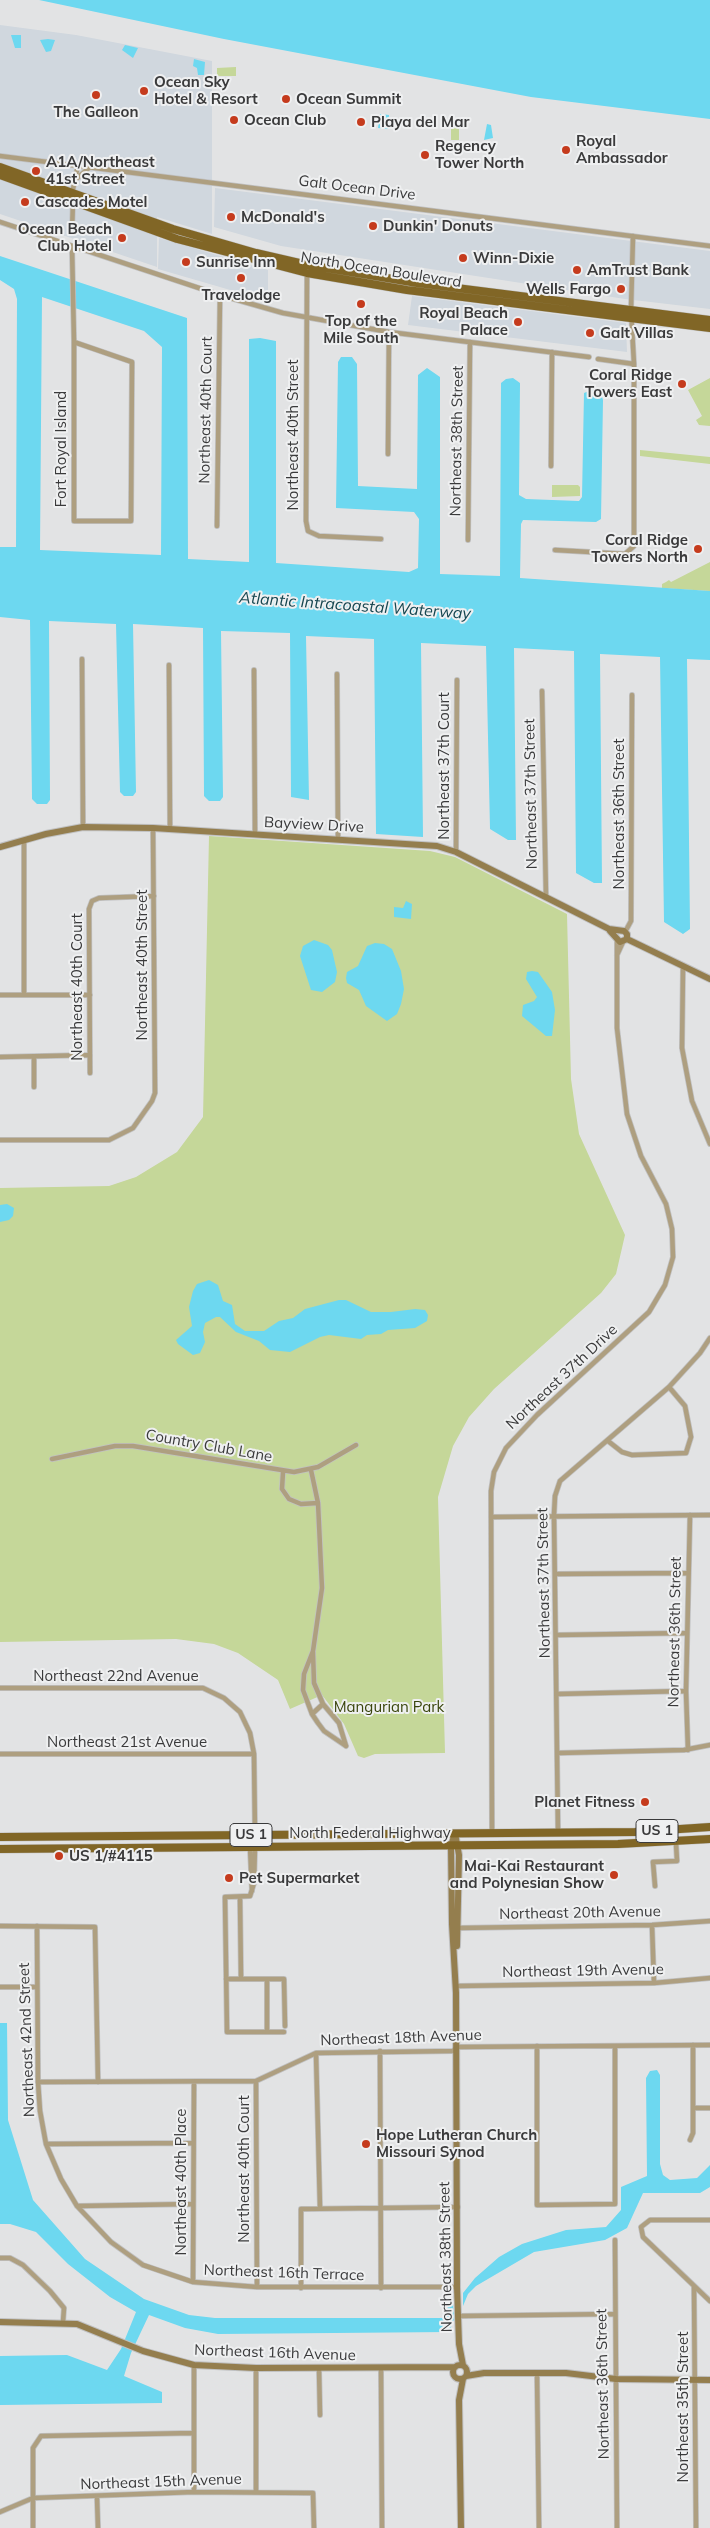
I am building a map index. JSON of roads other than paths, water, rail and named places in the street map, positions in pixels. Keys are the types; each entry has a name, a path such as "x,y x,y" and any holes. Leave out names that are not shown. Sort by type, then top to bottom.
{"main road":[{"name":"North Ocean Boulevard","path":"0,167 187,233 308,269"},
{"name":"North Ocean Boulevard","path":"0,175 178,239 407,290 631,314 710,320"},
{"name":"North Ocean Boulevard","path":"631,314 710,328"},
{"name":"North Federal Highway","path":"0,1837 578,1832 692,1829 710,1826"},
{"path":"676,1843 687,1837 692,1829"},
{"path":"544,1845 558,1832"},
{"path":"564,1845 566,1840 578,1832"},
{"path":"292,1847 299,1842 347,1841 354,1834"},
{"path":"237,1848 247,1843 255,1835"},
{"path":"153,1848 172,1836"},
{"path":"3,1849 9,1841 17,1837"},
{"name":"North Federal Highway","path":"3,1849 564,1845 676,1843 710,1839"}],"street":[{"name":"Galt Ocean Drive","path":"0,156 710,246"},
{"path":"72,232 72,193 78,165"},
{"path":"75,180 91,167"},
{"path":"0,222 220,295 283,313 388,332 589,357"},
{"path":"555,550 626,554 634,546 634,364 631,314 633,236"},
{"path":"72,246 74,342"},
{"name":"Northeast 40th Street","path":"308,269 306,317 306,521 308,531 319,536 381,540"},
{"name":"Northeast 40th Court","path":"217,526 220,295"},
{"path":"388,332 388,454"},
{"name":"Fort Royal Island","path":"74,342 132,362 131,521 74,521 74,342"},
{"name":"Northeast 38th Street","path":"468,540 470,342"},
{"path":"551,466 552,352"},
{"path":"598,358 634,364"},
{"path":"82,659 83,827"},
{"path":"169,665 170,829"},
{"path":"254,670 255,834"},
{"path":"338,674 338,839"},
{"name":"Northeast 37th Court","path":"456,852 457,680"},
{"name":"Northeast 37th Street","path":"542,691 546,897"},
{"name":"Northeast 36th Street","path":"621,937 631,921 632,695"},
{"name":"Bayview Drive","path":"0,847 46,834 83,827 153,828 429,845 456,852 621,937 710,979"},
{"name":"Northeast 40th Street","path":"0,1140 109,1140 133,1128 152,1102 155,1093 153,828"},
{"path":"24,841 24,995"},
{"name":"Northeast 40th Court","path":"90,1073 89,909 92,901 99,898 154,896"},
{"name":"Northeast 37th Drive","path":"492,1833 491,1517 494,1472 506,1448 537,1415 649,1312 665,1285 673,1257 672,1229 666,1204 641,1156 627,1114 618,1036 617,956 621,937"},
{"path":"683,966 682,1048 692,1101 710,1144"},
{"path":"0,996 90,995"},
{"path":"0,1057 90,1055"},
{"path":"34,1056 34,1086"},
{"name":"Northeast 37th Street","path":"558,1832 558,1694 554,1515 560,1482 608,1442 669,1386 700,1353 710,1338"},
{"path":"608,1442 622,1452 632,1455 686,1453 691,1437 685,1406 669,1386"},
{"name":"Country Club Lane","path":"52,1459 115,1446 133,1446 283,1472 311,1470 356,1445"},
{"path":"311,1470 318,1503 322,1588 313,1650 314,1683 324,1704 339,1723 346,1746 324,1731 312,1714 303,1690 304,1674 313,1650"},
{"path":"283,1472 282,1489 289,1499 301,1504 318,1503"},
{"name":"Northeast 36th Street","path":"688,1750 686,1691 690,1515"},
{"path":"491,1517 710,1515"},
{"path":"555,1574 688,1573"},
{"path":"556,1634 687,1634"},
{"name":"Northeast 22nd Avenue","path":"0,1688 202,1688 224,1698 240,1712 250,1734 254,1754 255,1835"},
{"path":"558,1694 686,1691"},
{"path":"312,1714 324,1704"},
{"path":"558,1753 688,1750 710,1745"},
{"name":"Northeast 21st Avenue","path":"0,1754 254,1754"},
{"name":"Northeast 38th Street","path":"455,1833 457,2287 460,2344 461,2528"},
{"path":"655,1886 654,1862 677,1860 676,1843"},
{"path":"226,1979 284,1980 284,2029 267,2032 226,2032 226,1979 226,1897 240,1898 250,1896 252,1891 253,1847"},
{"path":"240,1898 241,1979"},
{"name":"Northeast 20th Avenue","path":"455,1930 652,1925 710,1920"},
{"path":"652,1925 654,1983"},
{"path":"0,1926 95,1928 98,2082"},
{"name":"Northeast 42nd Street","path":"37,1926 36,1987 40,2111 46,2144 61,2179 77,2206"},
{"name":"Northeast 19th Avenue","path":"456,1986 654,1983 710,1978"},
{"path":"267,1979 267,2032"},
{"path":"0,1988 36,1987"},
{"path":"690,2140 693,2133 693,2045"},
{"name":"Northeast 18th Avenue","path":"38,2082 256,2081 316,2053 453,2051 457,2047 710,2045"},
{"path":"537,2046 537,2205 615,2204 615,2046"},
{"path":"380,2052 381,2288"},
{"path":"316,2053 320,2208"},
{"name":"Northeast 40th Court","path":"256,2081 257,2288"},
{"name":"Northeast 40th Place","path":"193,2282 194,2082"},
{"path":"693,2108 710,2108"},
{"path":"46,2144 194,2143"},
{"path":"77,2206 193,2204"},
{"name":"Northeast 16th Terrace","path":"77,2206 110,2242 143,2265 193,2282 257,2288 457,2287"},
{"path":"301,2288 301,2209 458,2207"},
{"path":"710,2220 650,2220 641,2227 643,2237 710,2301"},
{"name":"Northeast 36th Street","path":"615,2240 617,2528"},
{"path":"0,2258 10,2258 23,2265 64,2308 63,2322"},
{"name":"Northeast 35th Street","path":"694,2286 696,2528"},
{"path":"458,2316 615,2314"},
{"name":"Northeast 16th Avenue","path":"0,2322 63,2322 77,2324 143,2351 194,2365 256,2368 437,2367 484,2373 566,2373 616,2379 710,2380"},
{"path":"194,2365 194,2492"},
{"path":"256,2368 256,2492"},
{"path":"319,2368 320,2415"},
{"path":"381,2368 382,2528"},
{"path":"537,2373 539,2528"},
{"path":"33,2528 34,2448 41,2436 193,2433"},
{"name":"Northeast 15th Avenue","path":"0,2512 33,2498 194,2492 312,2493 314,2528"},
{"path":"98,2497 98,2528"}],"water":[{"path":"39,0 710,0 710,119 531,97 224,39"},
{"path":"11,35 21,35 21,48 15,48"},
{"path":"40,40 55,40 51,51 46,52"},
{"path":"125,45 138,48 133,58 122,50"},
{"path":"194,59 205,62 204,75 198,75 197,68 193,66"},
{"path":"380,114 389,115 388,129 378,128"},
{"path":"487,124 491,125 493,138 484,140"},
{"name":"Atlantic Intracoastal Waterway","path":"0,256 187,318 188,559 249,562 249,339 260,338 276,341 276,563 409,572 418,568 419,519 414,512 336,508 338,362 341,357 352,357 357,364 358,486 417,489 418,375 427,368 440,377 440,574 500,576 501,383 506,379 513,378 520,383 519,495 526,499 579,501 582,497 584,393 594,389 600,391 603,400 601,519 596,522 523,520 521,524 520,578 710,591 710,660 687,659 690,929 683,934 664,922 660,657 600,654 602,883 594,883 576,873 574,651 514,648 516,840 508,840 490,829 486,646 421,643 423,837 376,834 374,639 306,636 309,800 291,797 290,633 221,631 223,797 220,801 209,801 204,796 203,628 133,624 136,792 133,796 124,796 120,792 116,624 49,621 50,800 47,804 37,804 32,799 30,620 0,617 0,547 16,547 17,299 14,289 0,280","holes":["42,297 144,331 162,347 161,555 40,550"]},
{"path":"406,901 412,904 411,919 394,917 394,907 403,908"},
{"path":"314,940 328,945 332,950 337,972 335,982 322,992 311,990 300,956 303,946"},
{"path":"375,943 384,944 392,949 401,971 404,989 397,1014 387,1021 366,1006 359,990 347,983 346,978 347,972 358,966 367,946"},
{"path":"527,972 538,972 552,992 555,1010 552,1036 546,1036 522,1016 523,1005 534,1001 537,997 526,979"},
{"path":"7,1204 14,1208 13,1216 9,1220 0,1222 0,1205"},
{"path":"209,1280 218,1285 223,1301 232,1305 235,1324 245,1331 264,1331 279,1321 293,1318 305,1309 339,1300 346,1300 371,1312 425,1310 428,1315 427,1321 415,1328 388,1330 381,1334 367,1335 361,1339 329,1335 320,1337 290,1352 270,1350 259,1341 236,1332 220,1317 216,1317 205,1323 203,1332 205,1342 200,1353 193,1355 178,1344 176,1340 192,1326 189,1307 193,1291 197,1284"},
{"path":"0,2023 7,2023 8,2120 33,2200 85,2259 144,2299 189,2315 215,2318 442,2318 447,2313 448,2305 453,2303 454,2319 449,2332 218,2334 185,2328 149,2315 131,2353 124,2376 162,2392 162,2403 0,2405 0,2356 67,2355 107,2370 121,2349 136,2312 110,2297 68,2264 36,2232 10,2224 0,2224"},
{"path":"657,2070 660,2075 660,2164 663,2175 670,2180 697,2178 710,2165 710,2187 700,2193 643,2193 627,2228 605,2240 534,2252 476,2286 468,2294 463,2306 463,2293 475,2278 499,2257 522,2244 566,2230 606,2227 621,2210 621,2187 647,2176 646,2078 650,2071"}],"place":[{"name":"Ocean Sky Hotel & Resort","path":"144,91"},
{"name":"The Galleon","path":"96,95"},
{"name":"Ocean Summit","path":"286,99"},
{"name":"Ocean Club","path":"234,120"},
{"name":"Playa del Mar","path":"361,122"},
{"name":"Royal Ambassador","path":"566,150"},
{"name":"Regency Tower North","path":"425,155"},
{"name":"A1A/Northeast 41st Street","path":"36,171"},
{"name":"Cascades Motel","path":"25,202"},
{"name":"McDonald's","path":"231,217"},
{"name":"Dunkin' Donuts","path":"373,226"},
{"name":"Ocean Beach Club Hotel","path":"122,238"},
{"name":"Winn-Dixie","path":"463,258"},
{"name":"Sunrise Inn","path":"186,262"},
{"name":"AmTrust Bank","path":"577,270"},
{"name":"Travelodge","path":"241,278"},
{"name":"Wells Fargo","path":"621,289"},
{"name":"Top of the Mile South","path":"361,304"},
{"name":"Royal Beach Palace","path":"518,322"},
{"name":"Galt Villas","path":"590,333"},
{"name":"Coral Ridge Towers East","path":"682,384"},
{"name":"Coral Ridge Towers North","path":"698,549"},
{"name":"Planet Fitness","path":"645,1802"},
{"name":"US 1/#4115","path":"59,1856"},
{"name":"Mai-Kai Restaurant and Polynesian Show","path":"614,1875"},
{"name":"Pet Supermarket","path":"229,1878"},
{"name":"Hope Lutheran Church Missouri Synod","path":"366,2144"}],"park label":[{"name":"Mangurian Park","path":"389,1707"}]}
